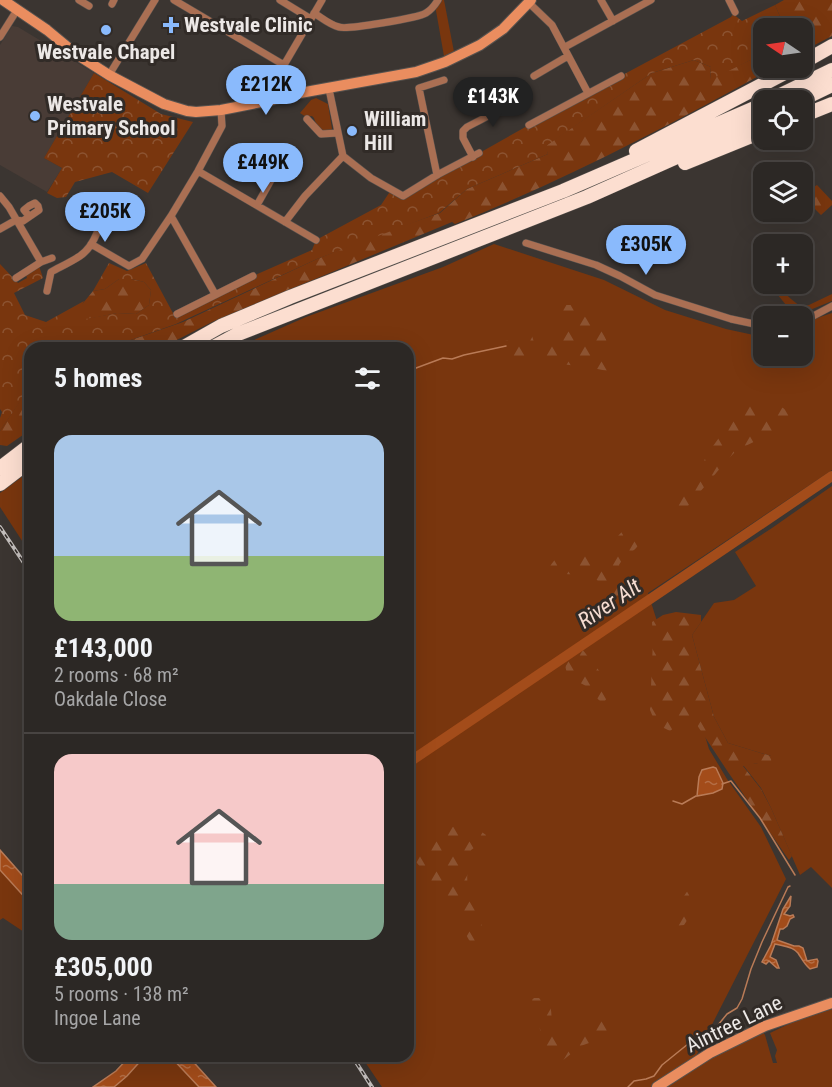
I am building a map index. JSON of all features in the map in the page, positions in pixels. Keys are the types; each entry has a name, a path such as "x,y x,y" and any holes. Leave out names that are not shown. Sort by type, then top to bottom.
{"highway":[{"path":"813,57 832,46"},
{"path":"791,90 832,70"},
{"path":"563,191 775,78"},
{"path":"813,95 832,86"},
{"path":"813,112 832,104"},
{"path":"193,342 221,326 290,297 563,191 753,109"},
{"path":"223,342 238,334 587,197 753,123"},
{"path":"587,197 657,174 753,135"},
{"path":"0,468 24,450"},
{"path":"0,484 24,466"}],"main road":[{"path":"3,0 47,30 75,54 109,75 150,98 196,112 221,110 416,72 445,62 480,45 503,29 530,2"},
{"name":"Aintree Lane","path":"657,1087 710,1053 765,1026 832,1003"}],"street":[{"path":"109,75 155,0"},
{"path":"174,0 284,64"},
{"path":"280,0 340,28 426,14 438,0"},
{"path":"290,96 284,64 322,0"},
{"path":"601,0 613,21"},
{"path":"565,47 651,0"},
{"path":"729,0 735,12"},
{"path":"530,2 552,25 588,93"},
{"path":"0,37 17,10"},
{"path":"534,76 568,56"},
{"path":"529,126 621,76"},
{"path":"437,175 419,88 444,80"},
{"path":"329,89 343,156 371,178 403,196 476,155 463,138 463,131 492,114 488,105"},
{"path":"91,244 129,266 142,259 171,216 222,126 221,110"},
{"path":"306,119 321,134 338,133"},
{"path":"248,162 256,154 275,173 257,205"},
{"path":"285,222 305,196 343,156"},
{"path":"198,171 316,240"},
{"path":"0,196 9,207 41,262"},
{"path":"95,208 112,202"},
{"path":"47,291 51,272 82,255 91,244 102,222 104,206"},
{"path":"0,229 16,220 23,221 29,216"},
{"path":"171,216 215,294"},
{"path":"526,243 596,265 655,295 753,324"},
{"path":"16,278 41,262 52,258"},
{"path":"177,314 253,276"},
{"path":"813,316 832,306"}],"shaded area":[{"name":"Westvale Primary School","path":"12,26 18,27 94,73 44,158 62,168 47,192 0,165 0,45"}],"green space":[{"path":"438,0 444,0 455,57 445,62 435,5"},
{"path":"784,0 832,0 832,36 813,46 813,18 781,18 775,5"},
{"path":"775,5 781,18 753,18 753,59 710,80 711,67 694,60 652,73 546,146 548,154 467,189 439,213 317,259 176,324 125,342 24,342 24,396 0,431 2,412 0,409 0,264 18,283 27,278 25,272 39,266 43,278 14,293 25,315 46,322 84,301 75,321 117,313 136,314 149,305 151,290 144,282 132,279 119,279 105,289 93,291 109,263 127,271 146,263 174,315 312,250 316,240 381,205 391,190 403,196 733,14 742,21"},
{"path":"753,59 754,78 656,131 496,207 455,224 452,222 212,322 173,342 125,342 183,322 317,259 440,213 467,189 548,154 545,146 652,73 694,60 711,67 710,79"},
{"path":"94,73 161,114 193,122 148,193 112,172 75,182 66,197 57,198 47,193 62,168 44,158"},
{"path":"316,98 328,104 332,129 330,132 319,128 312,116 306,117 300,113 311,100"},
{"path":"817,185 832,201 832,205 821,215 813,207 813,186"},
{"path":"494,244 604,280 665,310 753,335 753,366 813,366 813,321 832,313 832,470 648,593 657,621 698,713 709,749 761,827 786,879 695,1058 651,1087 382,1087 365,1062 414,1062 414,342 250,342 306,317 443,267"},
{"path":"119,279 144,282 151,290 149,305 136,314 117,313 74,322 79,308 93,291 105,289"},
{"path":"777,294 786,294 800,306 787,306"},
{"path":"832,294 832,301 813,309 813,306 805,306"},
{"path":"566,305 575,305 584,316 603,331 613,372 552,363 545,356 559,327 561,310"},
{"path":"532,336 536,348 523,359 508,358 505,341"},
{"path":"24,395 24,434 7,446 0,445 0,431"},
{"path":"744,406 780,406 789,412 789,419 785,425 737,450 682,513 671,513 666,510 669,499 680,496 690,488 708,453 721,435 725,414"},
{"path":"24,475 24,544 0,507 0,493"},
{"path":"832,486 832,888 811,867 800,875 761,788 743,765 758,763 771,756 728,743 714,717 692,635 714,603 734,600 756,586 735,552"},
{"path":"633,524 640,530 641,541 619,565 633,593 626,605 616,602 595,579 560,573 549,568 555,559 568,553 595,555 606,552 620,534"},
{"path":"676,612 701,615 701,622 692,635 714,717 728,743 771,756 772,775 770,777 758,763 743,766 761,789 771,808 792,856 789,860 695,722 681,722 670,731 656,724 650,710 652,622 663,615"},
{"path":"581,648 607,683 609,691 605,701 600,701 591,690 572,678 567,671 566,658"},
{"path":"469,826 486,835 484,841 471,850 467,879 469,893 482,926 482,940 477,944 469,940 446,899 414,859 415,852 450,827"},
{"path":"0,870 24,896 24,932 3,918 0,920"},
{"path":"695,882 700,883 703,887 702,892 684,925 678,926 672,922 674,913"},
{"path":"539,998 549,1004 557,1031 572,1043 581,1039 583,1034 603,1017 610,1019 615,1025 589,1043 575,1048 562,1061 553,1064 544,1049 532,1000"},
{"path":"832,1009 832,1087 661,1087 687,1070 763,1032 773,1063 777,1063 775,1056 777,1050 770,1033 795,1021"},
{"path":"140,1062 176,1062 199,1087 114,1087"}],"water":[{"path":"716,768 723,783 722,789 697,796 702,770"},
{"path":"0,850 24,877 24,896 0,870"},
{"path":"791,896 790,906 784,914 794,917 790,919 787,926 780,929 777,940 803,948 807,961 817,959 817,967 810,969 796,951 775,944 770,957 776,960 779,968 769,961 766,964 762,962 771,945 783,909"},
{"path":"124,1062 140,1062 114,1087 93,1087 116,1071"},
{"path":"176,1062 193,1062 216,1087 199,1087"}],"waterway":[{"path":"414,369 443,358 452,359 506,346"},
{"name":"River Alt","path":"414,759 832,476"},
{"path":"722,784 731,781 760,818 795,875"},
{"path":"673,801 682,804 696,796"},
{"path":"628,1087 634,1081 654,1076 662,1065 688,1044 718,1025 727,1014 737,1008 762,942 790,886"}],"railway":[{"path":"0,527 24,563"},
{"path":"356,1062 372,1087"}],"place":[{"name":"Westvale Clinic","path":"171,25"},
{"name":"Westvale Chapel","path":"106,30"},
{"name":"Westvale Primary School","path":"35,116"},
{"name":"William Hill","path":"352,131"}]}
